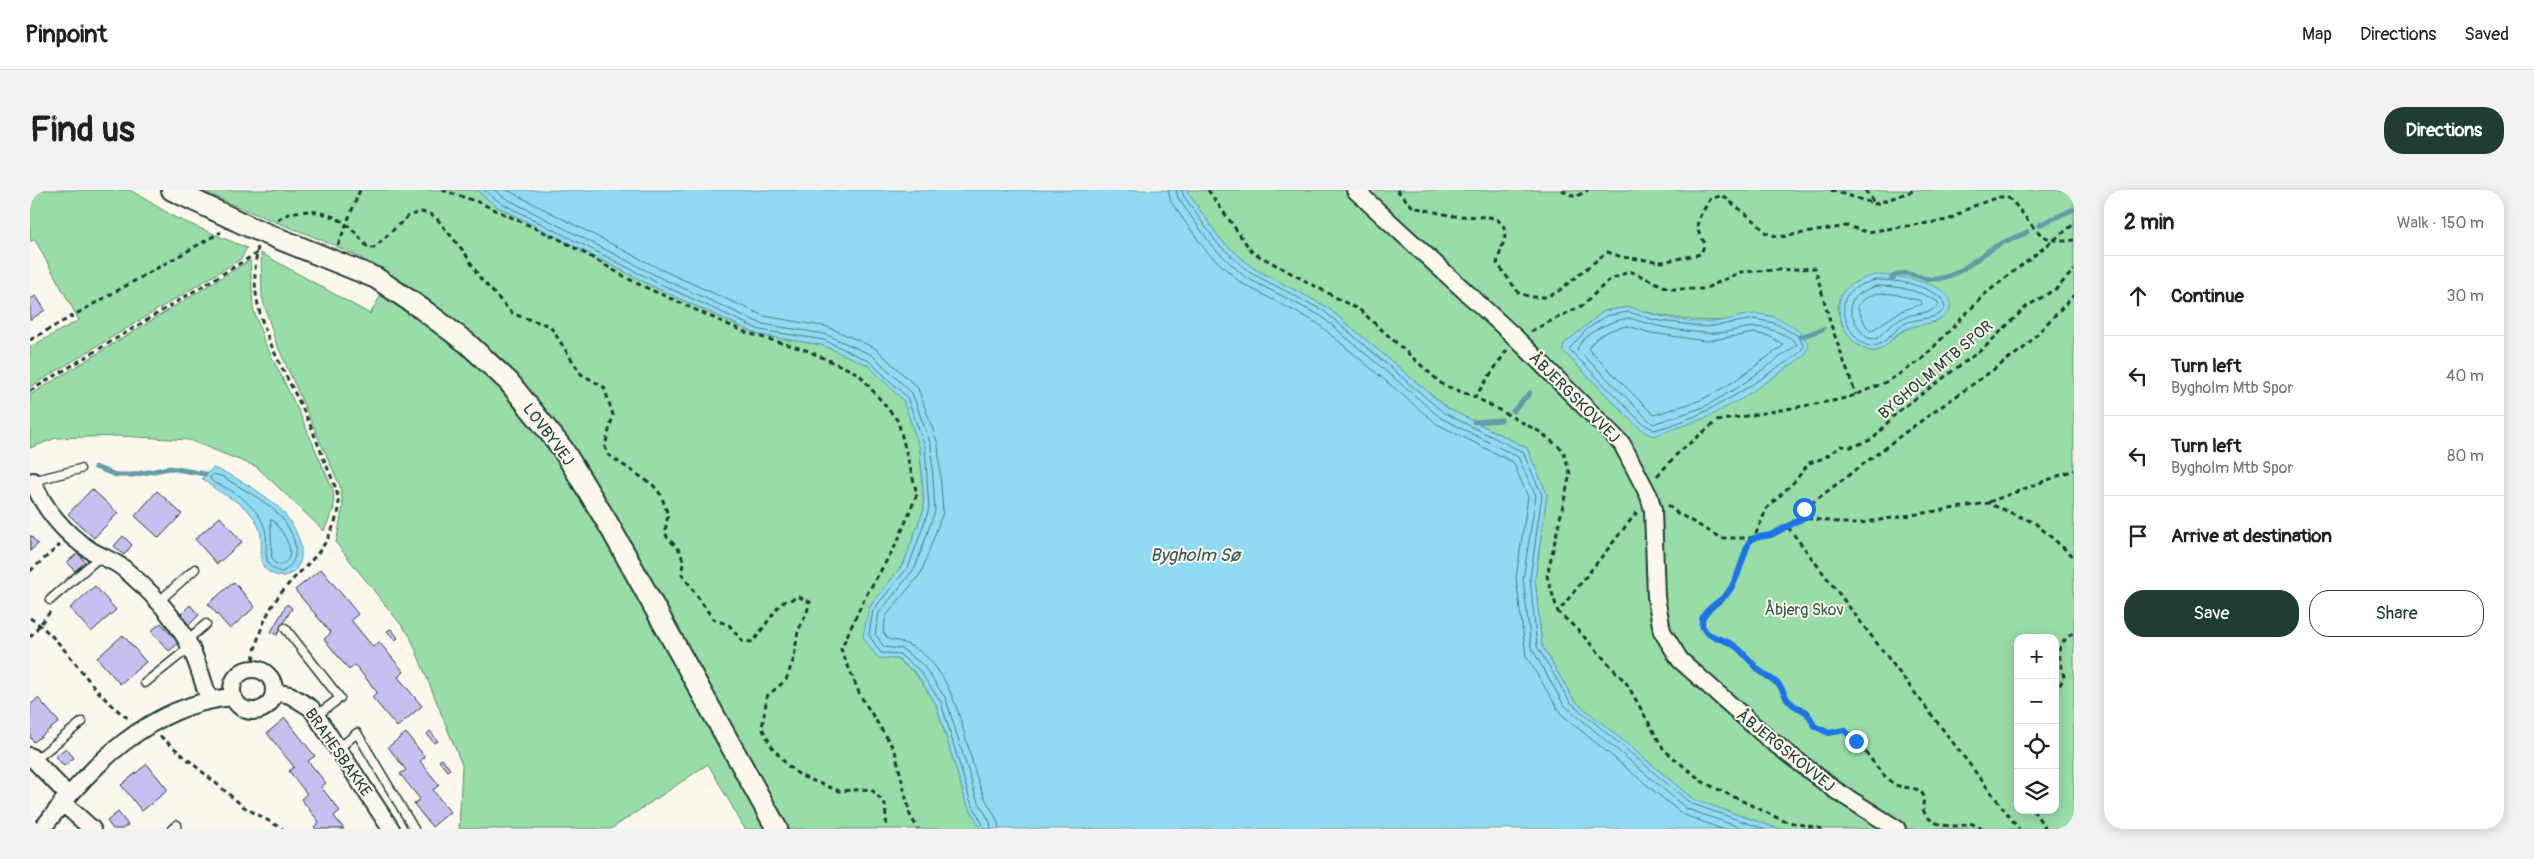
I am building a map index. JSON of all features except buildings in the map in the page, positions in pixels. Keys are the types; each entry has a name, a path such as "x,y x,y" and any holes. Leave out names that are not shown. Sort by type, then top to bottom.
{"street":[{"name":"LOVBYVEJ","path":"172,190 265,241 332,261 376,278 467,342 509,382 562,448 610,527 777,829"},
{"name":"ÅBJERGSKOVVEJ","path":"1355,190 1516,338 1622,444 1654,496 1656,597 1662,631 1680,660 1747,720 1835,790 1897,829"},
{"path":"31,481 42,502 72,535 90,550 125,569 158,602 188,644 209,699"},
{"path":"252,668 266,672 271,678 274,692 266,706 259,710 243,709 232,697 233,681 237,674 252,668"},
{"name":"BRAHESBAKKE","path":"274,692 290,695 302,700 317,715 391,829"},
{"path":"42,829 65,798 106,755 145,726 209,699 232,697"},
{"path":"32,758 92,829"}],"lane":[{"path":"31,481 80,469"},
{"path":"50,600 102,556"},
{"path":"158,602 195,569"},
{"path":"145,683 188,644 206,624"},
{"path":"285,628 340,698 317,715"},
{"path":"32,758 82,722"},
{"path":"338,749 358,733 414,829"}],"path":[{"path":"332,261 360,190"},
{"path":"442,190 478,202 552,236 636,283 747,333 806,350 858,374 898,421 917,494 897,543 864,599 841,649 860,695 895,751 910,815 918,829"},
{"path":"1208,190 1252,252 1361,311 1443,385 1475,397 1540,432 1563,450 1570,474 1547,576 1558,612 1578,630 1627,684 1664,750 1703,782 1784,820 1823,829"},
{"path":"1397,190 1412,206 1417,208 1454,216 1490,216 1498,220 1504,227 1505,237 1497,263 1518,292 1530,296 1545,297 1556,293 1607,252 1622,257 1662,262 1701,254 1705,243 1697,233 1696,224 1711,198 1723,196 1773,237 1847,226 1867,232 1938,222 1948,220 1970,207 1998,197 2007,197 2034,230 2052,240 2064,242 2074,240"},
{"path":"1562,190 1575,197 1588,190"},
{"path":"1831,190 1875,204 1916,190"},
{"path":"1865,190 1875,204"},
{"path":"30,391 256,253 265,241 274,222 281,217 298,211 325,213 347,224 368,248 374,248 408,216 421,212 430,214 438,220 465,253 480,278 513,314 550,326 581,374 604,387 614,415 605,446 607,454 653,485 661,495 668,515 665,531 667,537 680,551 683,561 682,574 713,619 729,625 742,641 752,642 781,603 800,597 810,602 798,631 794,658 786,680 767,696 762,728 772,747 788,766 801,776 839,791 871,789 885,804 887,829"},
{"path":"1558,612 1654,496 1656,478 1679,452 1717,421 1856,395 1888,381 1920,361 1985,294 2074,224"},
{"path":"30,340 224,231"},
{"path":"252,668 255,648 267,615 278,596 316,558 332,531 339,509 336,490 307,419 268,341 260,319 254,268 256,253"},
{"path":"1475,397 1516,338 1583,305 1608,282 1630,271 1670,289 1704,288 1741,272 1815,268 1831,325 1856,395"},
{"name":"BYGHOLM MTB SPOR","path":"1983,829 1970,823 1952,828 1936,822 1927,816 1923,809 1924,797 1922,792 1917,789 1905,789 1892,783 1844,730 1829,733 1814,726 1809,713 1804,708 1794,706 1787,699 1778,684 1761,673 1734,646 1706,633 1702,620 1706,612 1726,594 1733,583 1749,542 1754,538 1767,508 1795,481 1809,463 1824,458 1841,446 1851,446 1873,439 1896,413 1985,347 2026,307 2057,288 2074,270"},
{"path":"1803,518 1804,509 1907,431 2024,348 2074,295"},
{"path":"1654,496 1676,512 1721,538 1754,538 1771,535 1803,518 1854,524 1903,514 1988,503 2074,470"},
{"path":"1988,503 2035,522 2074,557"},
{"path":"1788,526 2019,829"},
{"path":"30,571 72,535"},
{"path":"30,637 54,608 50,600"},
{"path":"30,618 63,645 115,710 157,734 244,807 283,829"},
{"path":"2059,686 2064,678 2058,650 2062,641 2074,632"},
{"path":"2037,814 2046,829"}],"green space":[{"path":"30,190 130,190 176,218 247,248 241,259 30,387 30,347 79,320 35,240 30,241"},
{"path":"202,190 476,190 498,207 654,287 759,335 822,345 868,365 903,400 920,448 924,508 904,563 869,608 878,658 897,659 916,674 936,704 966,802 981,829 745,829 708,764 611,829 459,829 462,765 410,636 336,543 343,506 340,486 275,340 262,297 261,253 370,314 392,276 347,251 250,212"},
{"name":"Åbjerg Skov","path":"1186,190 2074,190 2074,829 1779,829 1693,799 1574,700 1542,646 1535,579 1547,494 1527,448 1447,408 1327,307 1253,268 1221,240","holes":["1857,281 1935,322 1909,328 1885,346 1871,351 1858,345 1847,333 1840,318 1838,304 1840,297","1629,307 1678,318 1703,321 1728,320 1637,426 1563,351 1564,344 1604,311"]},
{"path":"250,260 253,308 264,341 300,414 333,490 334,508 324,531 257,467 189,440 120,436 56,438 30,448 30,395"}],"water":[{"name":"Bygholm Sø","path":"476,190 1186,190 1221,240 1253,268 1327,307 1447,408 1527,448 1547,494 1535,579 1542,646 1574,700 1693,799 1779,829 981,829 966,802 936,704 916,673 897,659 878,658 863,637 869,608 904,563 924,508 920,448 903,400 868,365 822,345 759,335 654,287 498,207"},
{"path":"1874,275 1907,278 1934,286 1944,292 1950,300 1950,309 1939,320 1913,327 1896,335 1886,346 1879,350 1864,349 1856,344 1845,328 1841,319 1839,302 1842,294 1848,287"},
{"path":"1630,307 1668,318 1698,322 1720,321 1761,314 1786,322 1794,327 1809,346 1804,356 1743,398 1708,417 1654,436 1637,426 1563,351 1564,344 1604,311"},
{"path":"213,468 229,474 254,489 276,505 288,518 297,535 301,553 300,561 293,572 283,577 266,570 261,558 261,536 255,519 249,511 216,490 202,478"}],"waterway":[{"path":"2039,225 2074,209"},
{"path":"1892,278 1902,274 1928,279 1951,275 1998,245 2027,232"},
{"path":"1800,337 1823,329"},
{"path":"1513,411 1530,393"},
{"path":"1474,422 1501,420"},
{"path":"95,467 116,475 132,475 170,468 205,474"}],"route":[{"path":"1804,509 1803,518 1771,535 1754,538 1749,542 1733,583 1726,594 1706,612 1702,620 1703,627 1706,633 1712,637 1722,639 1734,646 1766,677 1778,684 1787,699 1794,706 1804,708 1809,713 1814,726 1819,730 1829,733 1838,729 1844,730 1856,741"}]}
